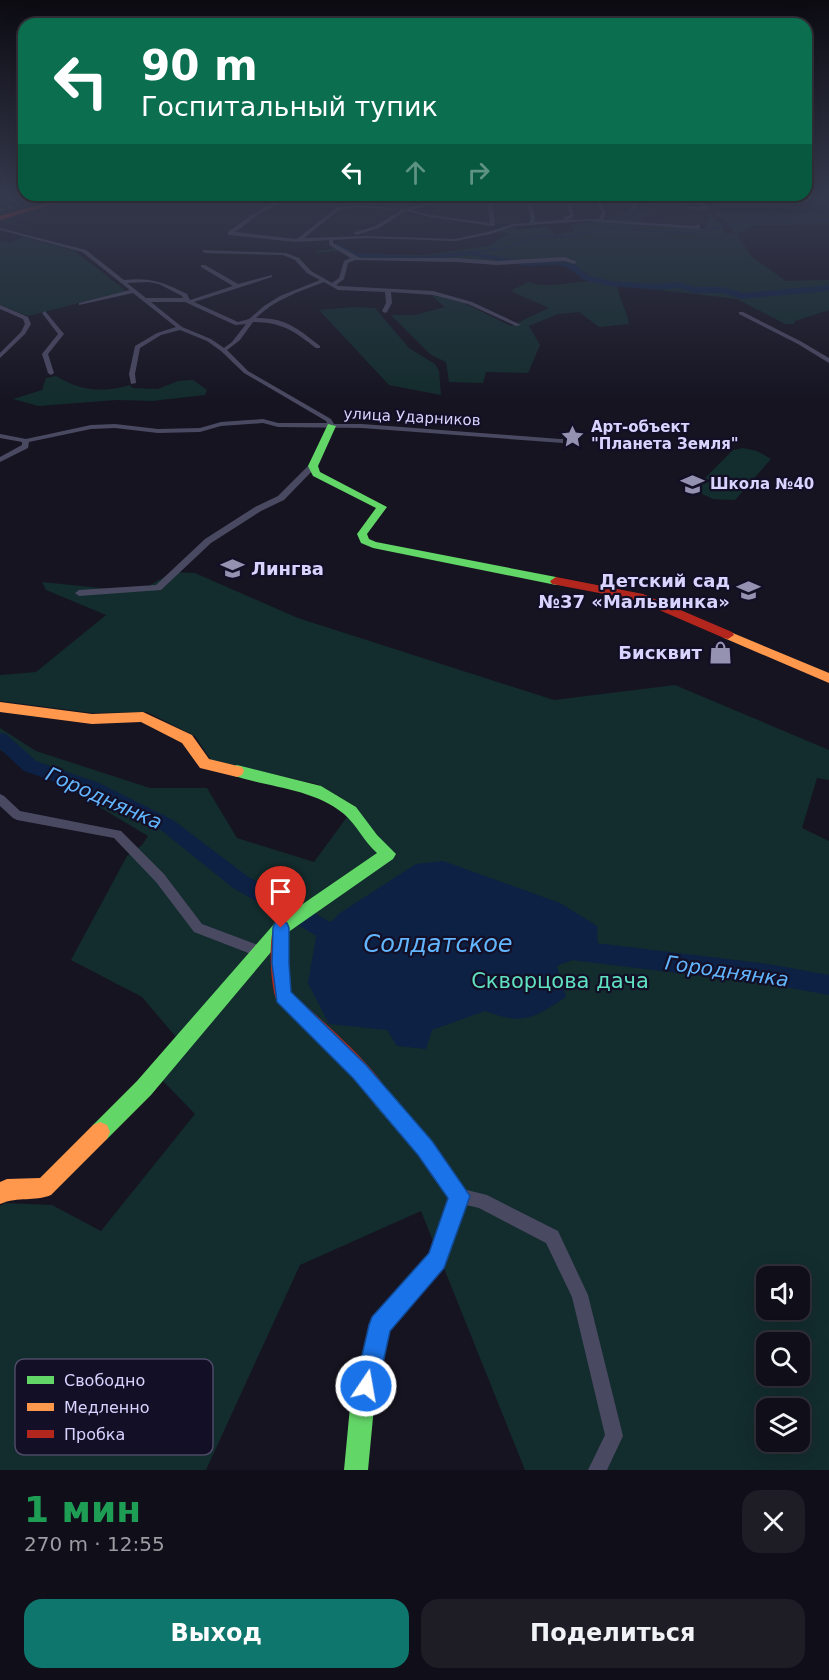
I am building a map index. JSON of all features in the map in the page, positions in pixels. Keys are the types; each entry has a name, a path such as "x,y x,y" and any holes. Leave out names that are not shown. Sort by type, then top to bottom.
{"street":[{"name":"улица Ударников","path":"101,265 180,328 209,340 224,350 246,372 329,420 331,426 560,441"},
{"path":"302,265 309,272 338,288 388,292 433,292 470,303 518,325"},
{"path":"334,284 341,279 345,265"},
{"path":"203,267 238,287"},
{"path":"145,300 188,301 270,276"},
{"path":"122,282 147,279 158,281 185,295 188,301 237,324 253,320 271,320 292,327 318,347"},
{"path":"224,350 233,347 256,315 273,302 294,291 326,280"},
{"path":"81,304 133,291"},
{"path":"385,311 388,292"},
{"path":"0,307 26,318 28,324 23,333 0,356"},
{"path":"741,313 800,343 829,361"},
{"path":"45,314 62,333 45,354 51,373"},
{"path":"133,383 132,374 137,347 159,334 180,328"},
{"path":"0,436 26,441 91,427 116,426 158,431 200,430 221,424 263,420 278,425 331,426 313,466 281,498 258,508 208,541 158,588 79,593"},
{"path":"0,460 25,446 26,441"},
{"path":"313,466 316,474 382,507 362,534 365,541 373,545 639,597 829,678"},
{"path":"0,707 92,719 143,717 187,739 205,764 316,790 351,811 372,840 388,854 281,928 144,1088 44,1188 7,1189 0,1194"},
{"path":"0,799 17,814 117,834 160,878 198,928 261,952"},
{"path":"281,928 280,963 283,996 360,1071 425,1148 459,1196 481,1201 552,1238 580,1295 614,1436 597,1470"},
{"path":"356,1470 362,1407 380,1325 437,1260 459,1196"}],"green space":[{"path":"0,265 92,265 126,291 28,316 0,305"},
{"path":"571,265 763,265 786,281 829,280 829,310 795,321 794,324 785,324 737,299 617,285 629,324 599,327 579,312 558,314 529,326 540,345 528,373 486,372 483,383 449,382 446,362 431,355 391,315 415,315 445,307 431,295 464,303 511,326 549,308 510,291 529,282 550,285 591,281 588,274"},
{"path":"375,308 409,348 435,364 439,371 441,395 389,385 319,310"},
{"path":"56,376 83,388 101,390 130,385 132,388 158,389 178,381 193,380 207,390 205,395 152,401 117,400 38,406 13,399 42,390 46,378"},
{"path":"743,448 757,451 771,459 735,500 713,499 702,494 699,484 733,450"},
{"name":"Скворцова дача","path":"173,572 195,573 298,618 554,700 675,685 829,750 829,780 817,778 802,828 829,841 829,1470 525,1470 421,1211 300,1265 213,1455 213,1359 15,1359 15,1455 213,1455 206,1470 0,1470 0,1206 5,1203 52,1205 101,1231 195,1114 162,1080 187,1050 142,997 71,960 127,856 142,845 148,836 0,750 0,728 36,751 150,788 207,788 237,838 314,862 355,806 317,784 211,760 195,736 147,712 93,713 0,701 0,675 36,672 106,615 46,590 42,582 138,592"}],"water":[{"name":"Солдатское","path":"443,861 560,903 597,926 598,950 557,966 566,997 536,1015 520,1019 485,1011 432,1030 426,1049 397,1046 387,1030 329,1024 308,983 316,937 340,913 416,864"}],"waterway":[{"path":"565,265 571,266 587,278 610,283 658,287 679,285 694,290 724,290 741,296 829,288"},
{"name":"Городнянка","path":"0,739 30,766 93,788 167,825 240,882 343,940"},
{"name":"Городнянка","path":"571,950 768,974 829,985"}],"traffic: fast":[{"path":"331,426 313,466 316,474 382,507 362,534 365,541 373,545 556,581"},
{"path":"100,1132 144,1088 281,928 388,854 372,840 351,811 316,790 237,771"},
{"path":"356,1470 362,1407 380,1325 437,1260 459,1196 425,1148 382,1098"}],"traffic: slow":[{"path":"728,635 829,678"},
{"path":"0,707 92,719 143,717 187,739 205,764 237,771"},
{"path":"0,1194 7,1189 44,1188 100,1132"}],"traffic: jam":[{"path":"556,581 639,597 728,635"},
{"path":"281,928 280,963 283,996 360,1071 382,1098"}],"place":[{"name":"Арт-объект \"Планета Земля\"","path":"573,436"},
{"name":"Школа №40","path":"692,484"},
{"name":"Лингва","path":"233,568"},
{"name":"Детский сад №37 «Мальвинка»","path":"748,590"},
{"name":"Бисквит","path":"720,652"}],"route":[{"path":"281,928 280,963 283,996 360,1071 425,1148 459,1196 437,1260 380,1325 366,1386"}]}
